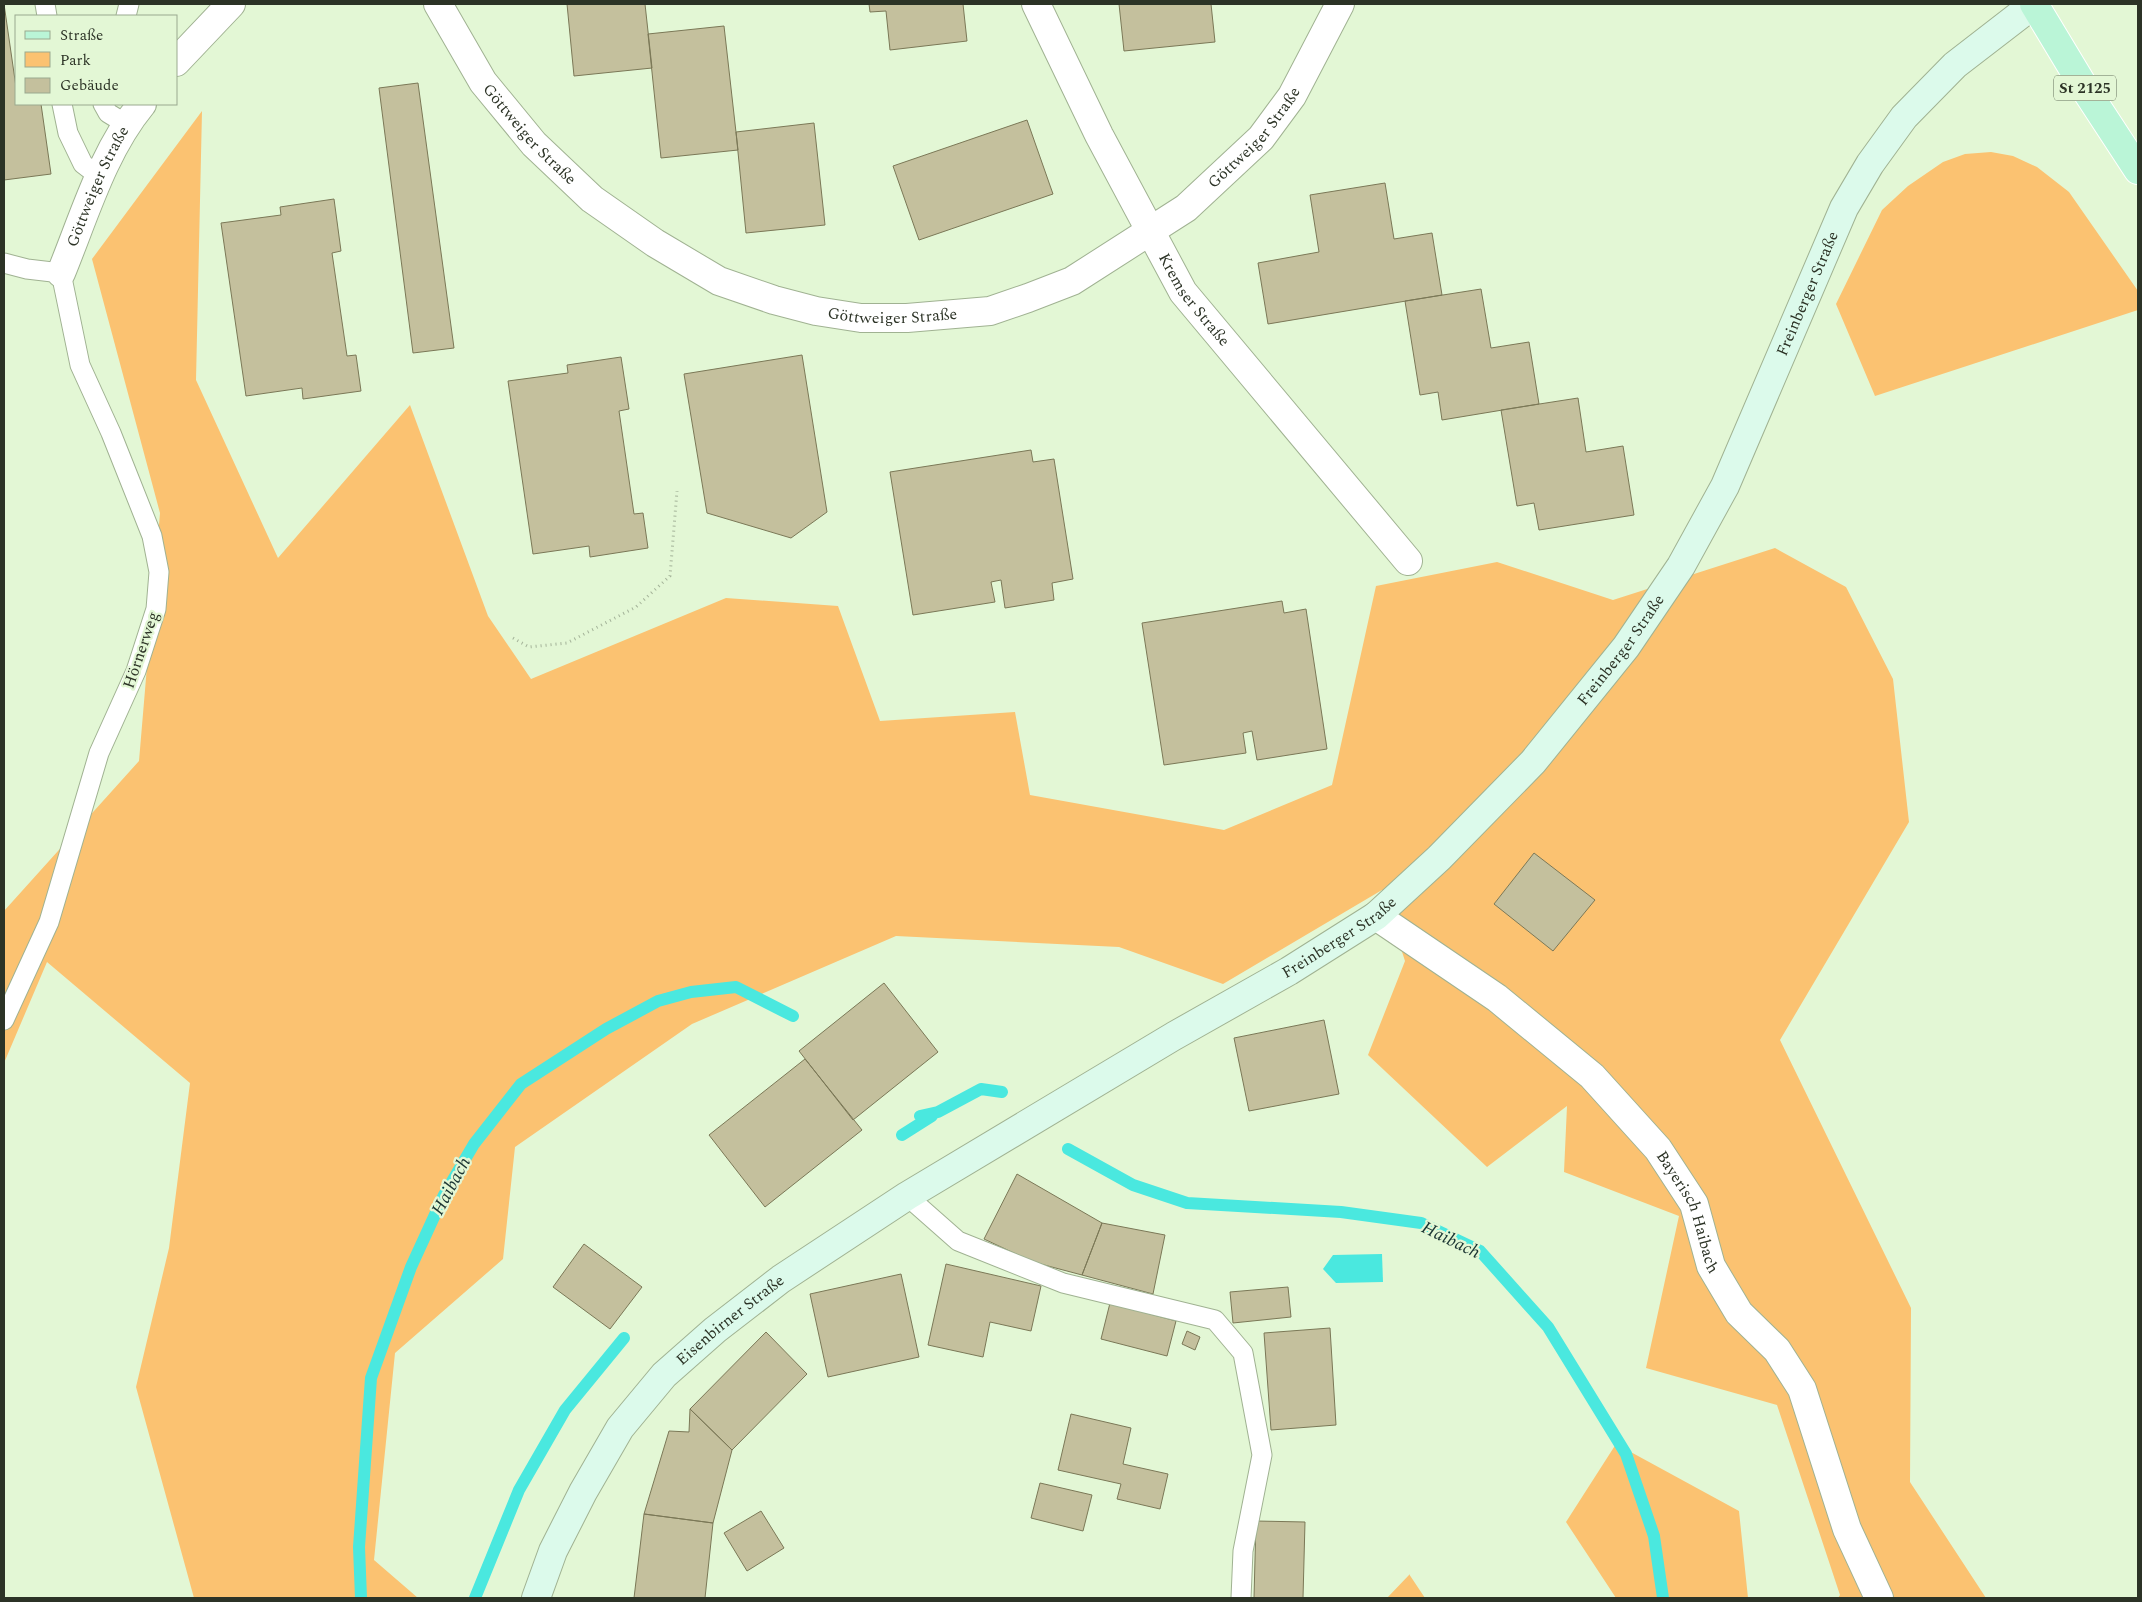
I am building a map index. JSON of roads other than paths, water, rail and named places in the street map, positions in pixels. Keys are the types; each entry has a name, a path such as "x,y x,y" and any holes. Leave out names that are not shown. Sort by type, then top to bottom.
{"main road":[{"name":"St 2125","path":"2034,4 2087,92 2138,170"},
{"name":"Freinberger Straße","path":"1017,1128 1288,971 1376,916 1439,858 1533,762 1626,647 1681,566 1725,486 1844,208 1870,164 1904,117 1955,65 2034,4"},
{"name":"Eisenbirner Straße","path":"536,1598 554,1551 583,1492 615,1436 664,1375 715,1330 781,1279 907,1196 1017,1128"}],"street":[{"path":"178,60 231,4"},
{"name":"Göttweiger Straße","path":"438,4 483,82 534,144 592,199 655,243 719,282 816,311 861,318 907,318 990,311 1072,282 1186,208 1261,138 1292,96 1340,4"},
{"name":"Kremser Straße","path":"1036,4 1099,135 1183,292 1408,561"},
{"name":"Göttweiger Straße","path":"61,273 100,177 134,114"},
{"name":"Bayerisch Haibach","path":"1376,916 1497,998 1592,1076 1658,1149 1694,1204 1711,1266 1739,1313 1777,1350 1802,1389 1847,1529 1879,1598"}],"lane":[{"path":"62,105 68,132 83,164 100,177"},
{"path":"103,105 108,113 134,114"},
{"path":"4,263 27,269 61,273"},
{"name":"Hörnerweg","path":"4,1020 49,922 99,752 136,671 156,609 157,600 159,572 152,536 112,433 80,365 61,273"},
{"path":"907,1196 958,1241 1062,1283 1215,1320 1243,1353 1262,1455 1243,1551 1241,1598"}],"water":[{"path":"1382,1254 1383,1282 1336,1283 1323,1269 1333,1255"}],"waterway":[{"name":"Haibach","path":"361,1598 359,1547 371,1378 411,1267 444,1195 474,1144 521,1084 606,1029 658,1001 691,992 736,987 793,1016"},
{"name":"Haibach","path":"920,1116 938,1112 981,1089 1002,1092"},
{"path":"902,1135 932,1116"},
{"name":"Haibach","path":"1068,1149 1133,1185 1187,1203 1341,1212 1421,1223 1480,1251 1548,1327 1626,1454 1654,1536 1663,1598"},
{"path":"475,1598 519,1490 565,1410 624,1338"}]}
